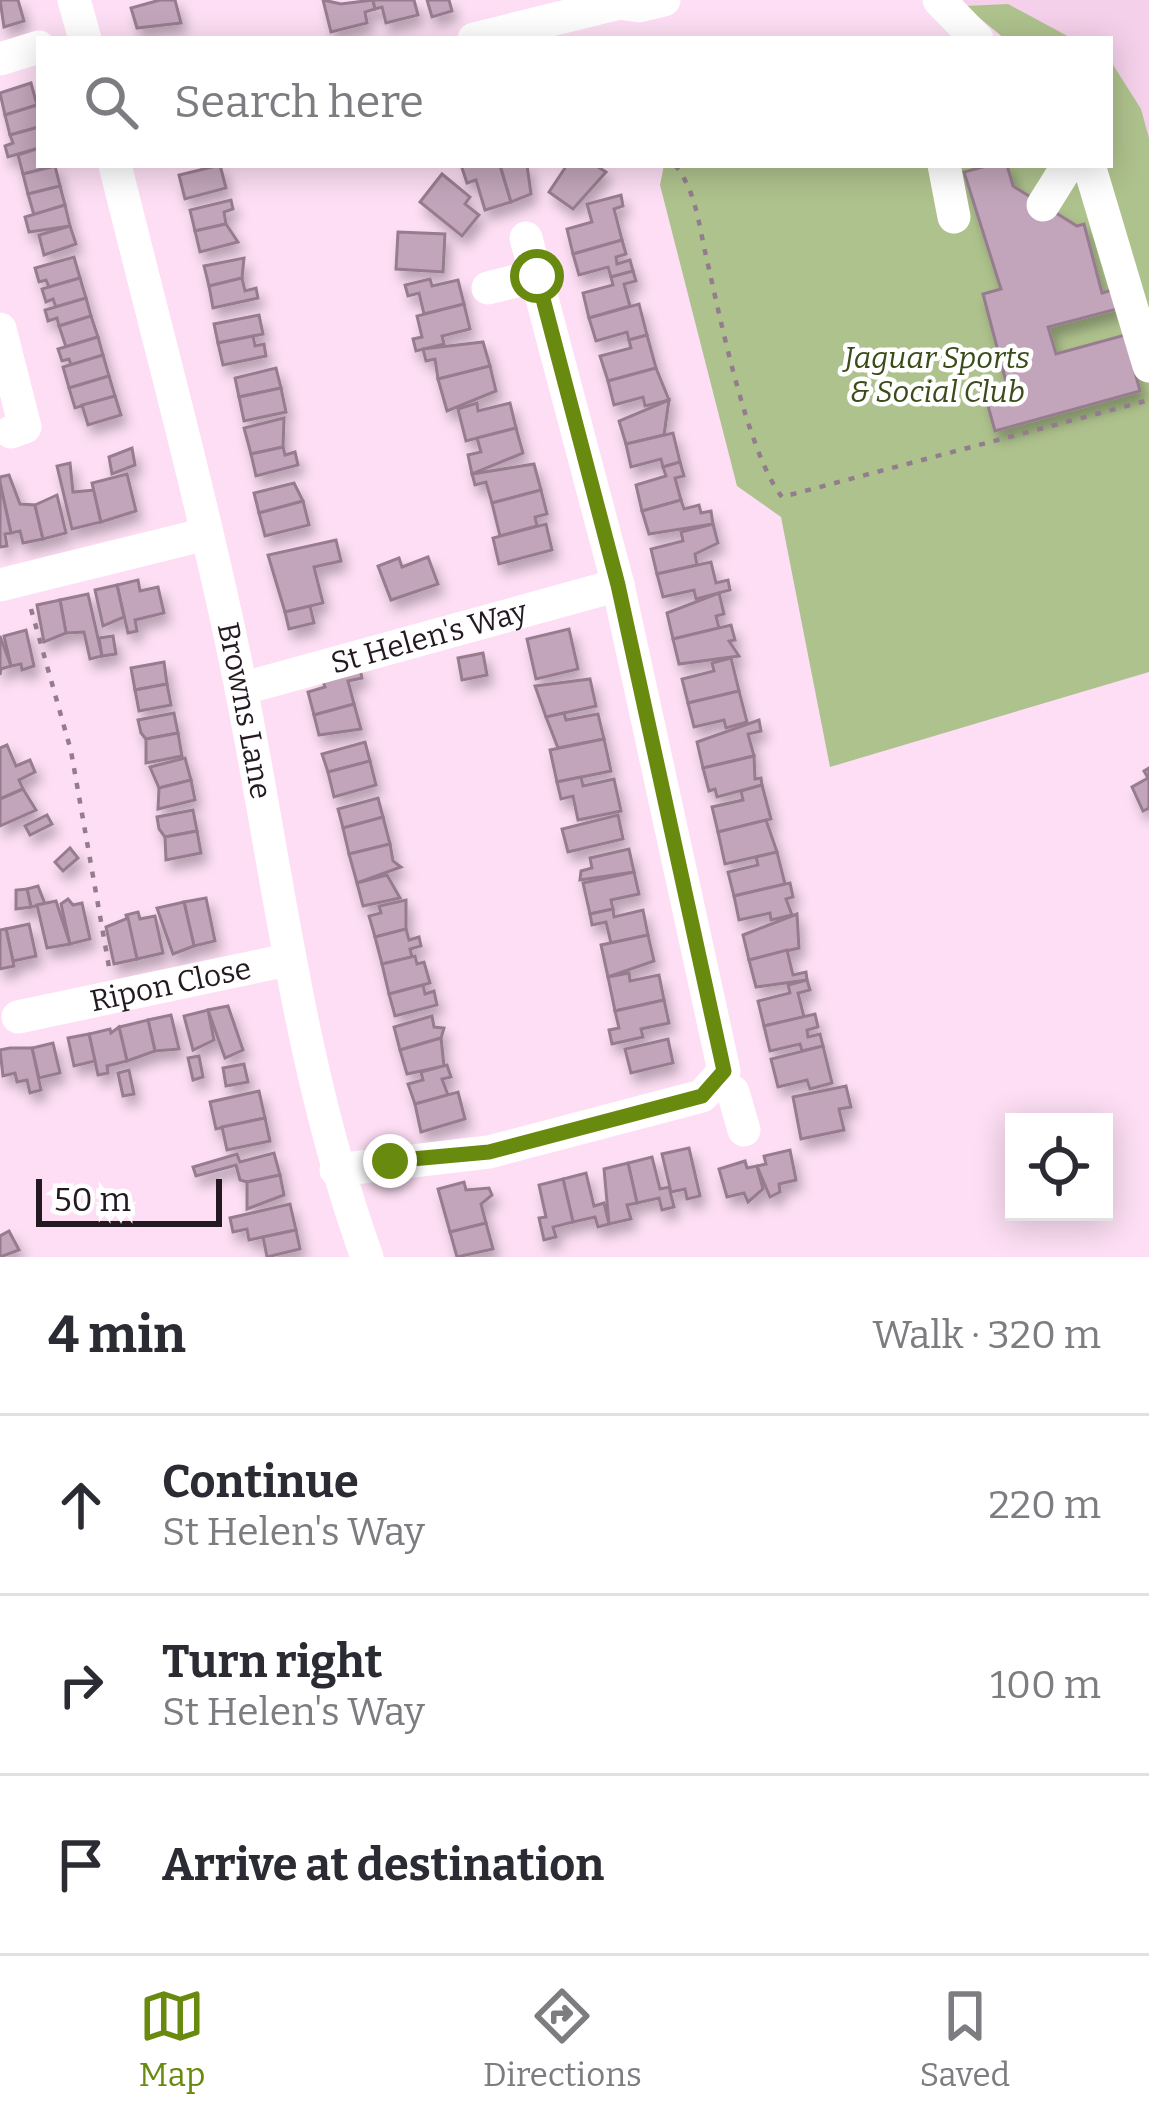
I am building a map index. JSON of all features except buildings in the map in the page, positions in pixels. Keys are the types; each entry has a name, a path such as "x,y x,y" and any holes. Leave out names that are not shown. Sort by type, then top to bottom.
{"street":[{"path":"74,0 78,36"},
{"path":"481,36 544,10 620,2 639,6 664,0"},
{"path":"939,0 973,36"},
{"path":"0,59 36,48"},
{"name":"Browns Lane","path":"117,168 241,689 287,960 336,1170 367,1257"},
{"path":"945,168 954,217"},
{"path":"1043,205 1066,168"},
{"path":"1090,168 1149,366"},
{"path":"336,1170 489,1152 702,1096 718,1082 725,1059 618,585 526,238"},
{"path":"488,287 537,276"},
{"path":"0,329 25,428 10,432"},
{"path":"12,583 206,535"},
{"name":"St Helen's Way","path":"241,689 618,585"},
{"name":"Ripon Close","path":"18,1017 51,993 114,996 287,960"},
{"path":"718,1082 733,1092 744,1130"}],"path":[{"path":"676,168 695,205 752,427 772,484 782,497 1149,400"},
{"path":"12,583 71,751 114,996"}],"shaded area":[{"path":"958,0 1149,0 1149,300 1113,155 1113,36 1001,36"}],"green space":[{"path":"1008,4 1067,36 1001,36 965,6"},
{"name":"Jaguar Sports & Social Club","path":"1113,65 1141,109 1149,138 1149,672 830,767 781,517 737,486 660,185 663,168 1113,168"}],"route":[{"path":"390,1161 489,1152 702,1096 724,1071 618,585 537,276"}]}
